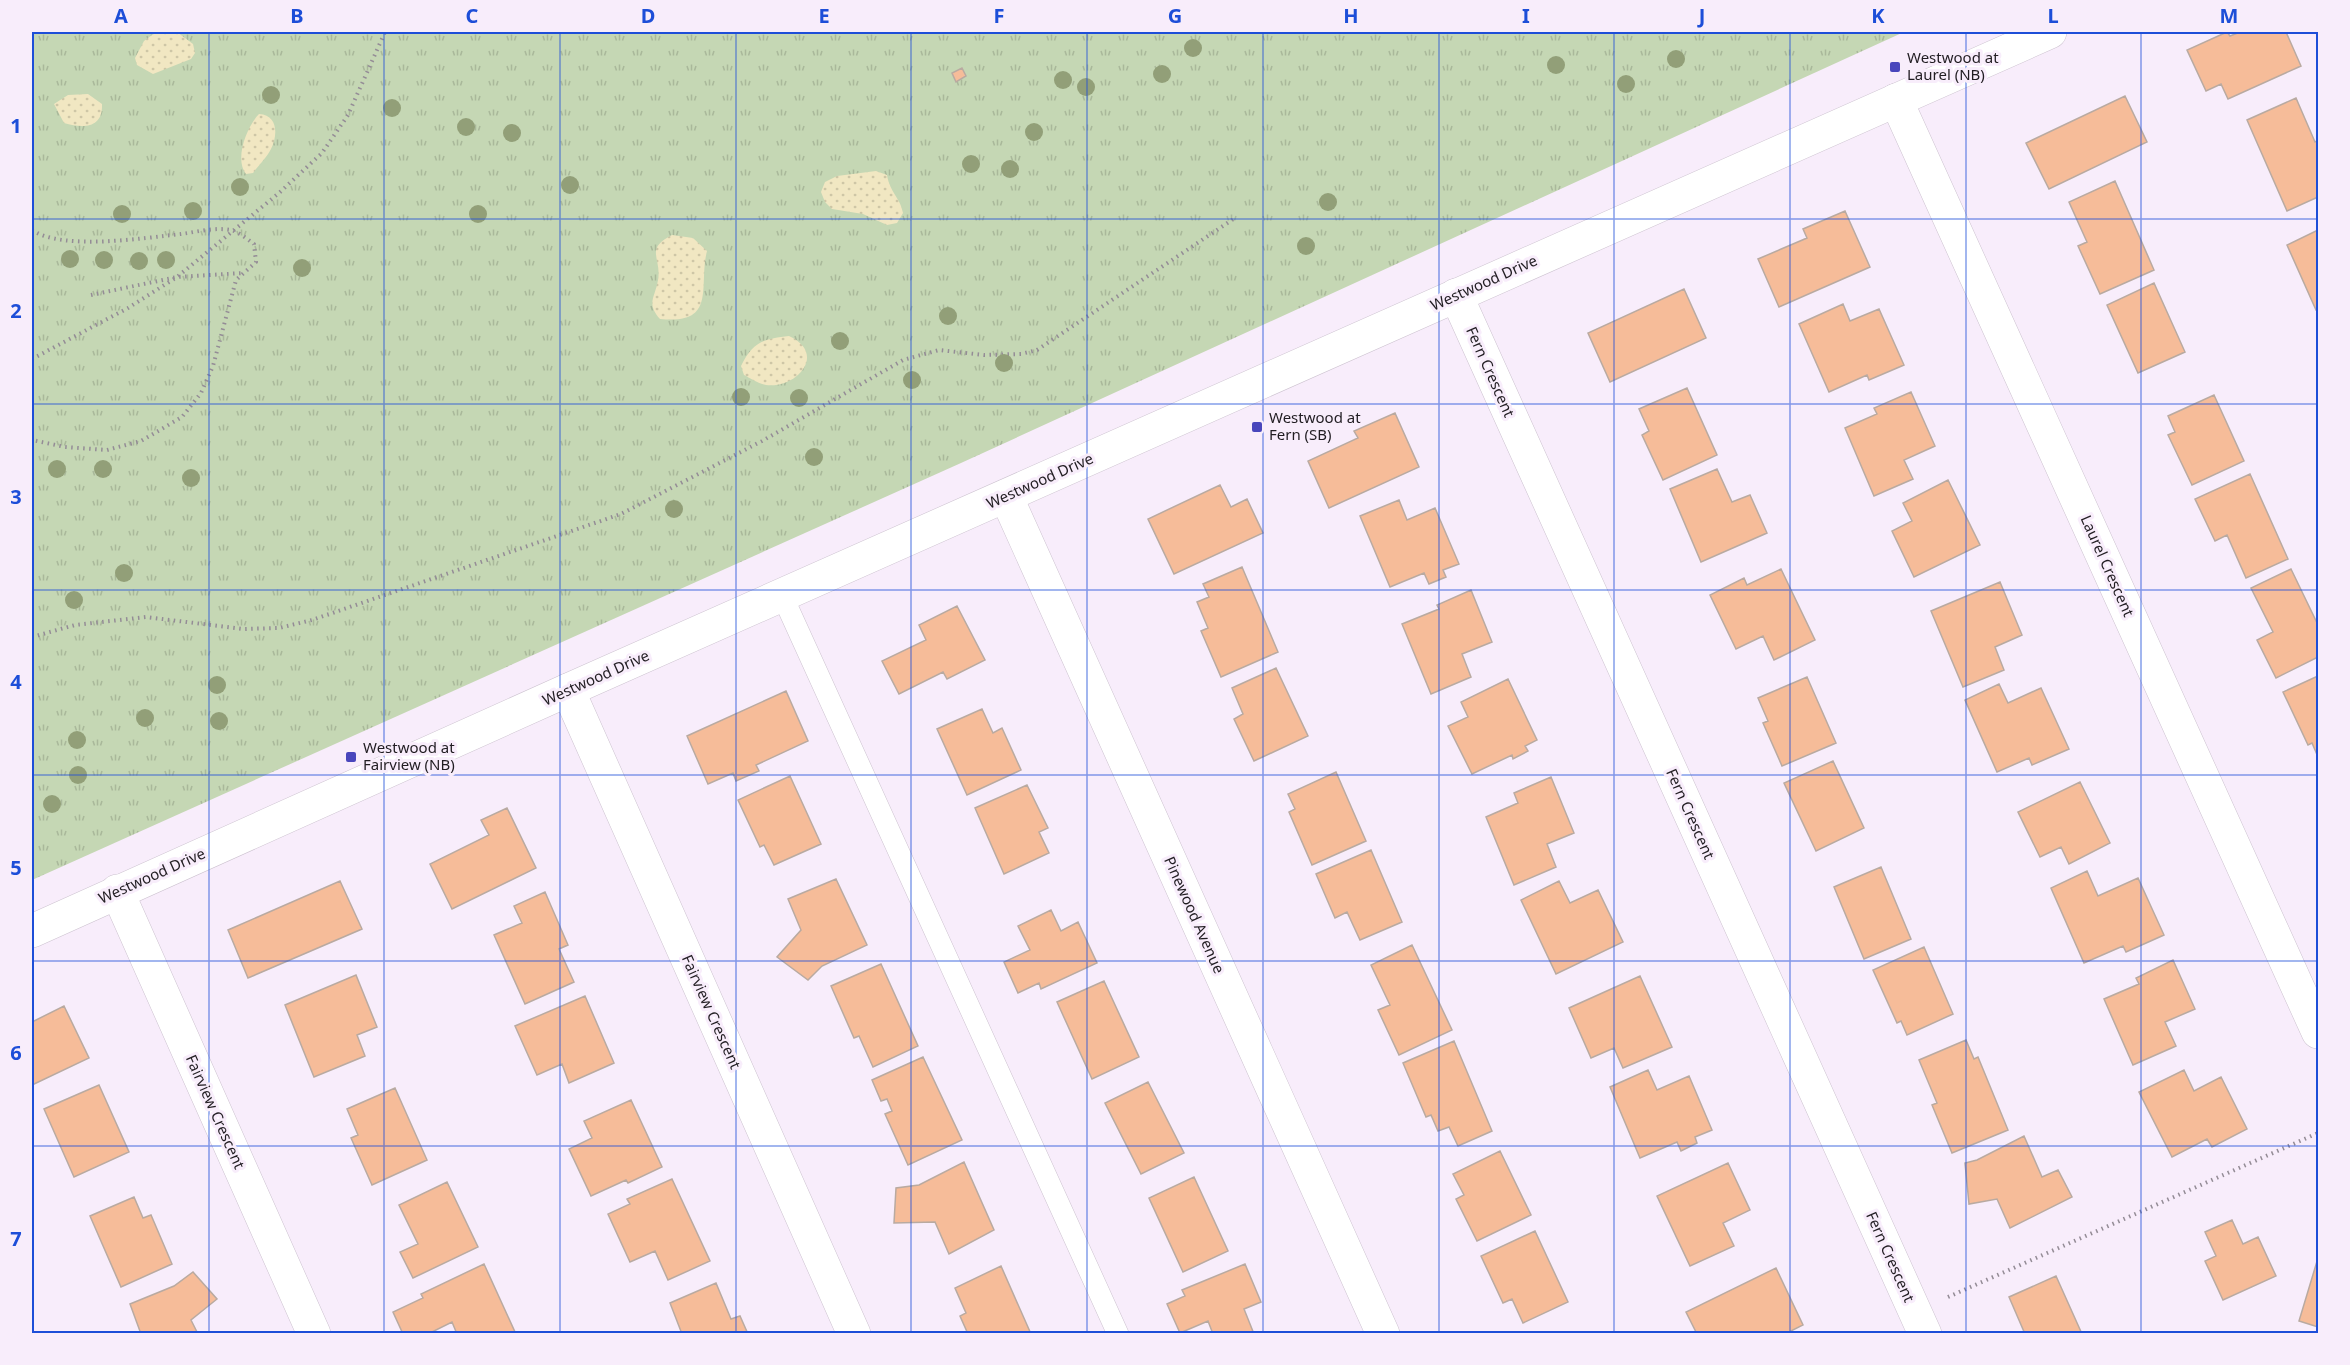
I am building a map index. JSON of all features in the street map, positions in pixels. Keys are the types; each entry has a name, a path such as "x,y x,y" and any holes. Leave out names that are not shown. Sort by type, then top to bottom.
{"street":[{"name":"Westwood Drive","path":"32,931 568,690 2050,32"},
{"name":"Laurel Crescent","path":"1896,100 2319,1032"},
{"name":"Fern Crescent","path":"1456,295 1919,1323"},
{"name":"Pinewood Avenue","path":"1006,496 1383,1334"},
{"name":"Fairview Crescent","path":"568,690 854,1334"},
{"name":"Fairview Crescent","path":"117,891 314,1334"}],"lane":[{"path":"782,595 1118,1334"}],"path":[{"path":"32,359 128,308 177,277 279,193 322,153 348,115 386,32"},
{"path":"32,637 75,625 146,617 243,629 279,628 312,620 610,518 762,441 903,360 939,350 984,355 1021,354 1037,350 1236,218"},
{"path":"32,230 54,238 83,242 180,234 217,228 233,230 254,244 256,262 236,280 213,366 201,393 182,417 141,441 107,450 65,447 32,440"},
{"path":"91,295 177,277 244,273"},
{"path":"1919,1323 2319,1133"}],"green space":[{"path":"32,32 1904,32 961,463 32,880"}],"sand":[{"path":"156,32 177,32 193,44 195,53 191,59 153,74 137,65 135,58 144,41"},
{"path":"88,94 102,104 96,122 85,126 64,123 54,104 68,95"},
{"path":"259,114 265,115 273,122 275,138 263,161 253,173 246,174 241,160 242,152 246,134"},
{"path":"876,171 887,175 890,186 900,203 903,213 897,223 887,225 863,214 832,209 825,202 821,192 825,182 837,176"},
{"path":"672,235 693,238 707,251 702,300 698,309 691,316 660,319 652,304 659,272 656,250 664,240"},
{"path":"789,336 800,343 806,352 807,360 797,376 788,382 766,385 744,375 741,366 755,346 766,340"}],"building":[{"path":"2227,32 2230,36 2240,32 2286,32 2301,66 2228,99 2221,84 2206,91 2187,50"},
{"path":"962,68 966,76 956,82 952,73"},
{"path":"2125,96 2147,142 2049,189 2026,143"},
{"path":"2296,98 2315,142 2318,140 2318,197 2287,211 2247,120"},
{"path":"2115,181 2154,270 2100,294 2078,246 2087,242 2069,202"},
{"path":"1845,211 1870,267 1779,307 1758,259 1807,238 1803,229"},
{"path":"2318,230 2318,309 2316,310 2287,245"},
{"path":"2154,283 2185,352 2138,373 2107,305"},
{"path":"1684,289 1706,338 1610,382 1588,333"},
{"path":"1843,304 1850,321 1879,309 1904,365 1869,380 1867,375 1829,392 1799,324"},
{"path":"1687,388 1717,455 1663,480 1642,435 1649,431 1639,409"},
{"path":"1911,392 1935,446 1904,460 1913,479 1874,496 1845,428 1877,414 1874,408"},
{"path":"2214,395 2244,461 2192,485 2168,435 2175,432 2168,416"},
{"path":"1395,413 1419,467 1329,508 1308,461 1358,438 1354,431"},
{"path":"1717,469 1732,502 1750,495 1767,533 1701,562 1670,489"},
{"path":"2250,474 2288,559 2246,578 2227,535 2215,541 2195,499"},
{"path":"1948,480 1980,545 1914,577 1892,531 1912,521 1903,503"},
{"path":"1220,485 1231,507 1247,499 1263,533 1174,574 1148,519"},
{"path":"1399,500 1407,520 1435,508 1459,564 1443,570 1446,577 1429,584 1424,573 1390,587 1360,516"},
{"path":"1242,567 1278,652 1221,677 1201,631 1208,628 1197,602 1209,597 1203,584"},
{"path":"1781,569 1815,640 1774,660 1763,636 1736,649 1710,595 1744,578 1747,585"},
{"path":"2291,569 2318,625 2318,657 2276,678 2257,640 2273,632 2251,588"},
{"path":"2000,582 2022,635 1995,647 2004,670 1963,687 1931,611"},
{"path":"1471,590 1492,642 1462,654 1471,677 1431,694 1402,624 1439,609 1437,605"},
{"path":"957,606 985,660 947,679 943,672 899,694 882,661 926,640 919,625"},
{"path":"1276,668 1308,736 1254,761 1234,719 1243,714 1232,688"},
{"path":"2318,676 2318,757 2312,743 2308,745 2283,692"},
{"path":"1807,677 1836,743 1782,766 1763,723 1768,721 1758,698"},
{"path":"1508,679 1537,740 1525,746 1528,751 1513,759 1512,755 1472,774 1448,726 1468,717 1461,702"},
{"path":"1999,684 2008,703 2041,688 2069,749 2032,765 2029,758 1997,772 1965,700"},
{"path":"786,691 808,741 756,765 759,771 736,781 733,773 708,784 687,736"},
{"path":"982,709 993,733 1002,728 1021,770 967,795 937,729"},
{"path":"1833,761 1864,828 1816,851 1784,783"},
{"path":"1336,772 1366,841 1312,865 1289,812 1295,809 1288,794"},
{"path":"790,776 821,844 774,865 764,845 760,847 738,800"},
{"path":"1551,777 1574,833 1547,844 1556,867 1514,885 1486,817 1518,803 1514,793"},
{"path":"2080,782 2110,843 2069,864 2061,847 2040,857 2018,812"},
{"path":"1027,785 1048,828 1039,832 1049,853 1004,874 975,808"},
{"path":"507,808 536,868 452,909 430,864 489,835 481,820"},
{"path":"1371,850 1402,922 1360,940 1347,912 1335,918 1316,874"},
{"path":"1881,867 1911,939 1864,959 1834,887"},
{"path":"2087,871 2098,896 2138,878 2164,935 2126,952 2123,946 2084,963 2051,888"},
{"path":"836,879 867,945 822,966 808,980 777,957 801,930 788,899"},
{"path":"340,881 362,929 248,978 228,930"},
{"path":"1559,881 1570,903 1598,890 1623,942 1556,974 1521,900"},
{"path":"545,892 568,945 559,949 574,982 525,1004 494,935 522,923 514,906"},
{"path":"1051,910 1061,931 1078,922 1097,963 1041,989 1039,983 1018,993 1004,962 1030,950 1018,926"},
{"path":"1412,945 1452,1030 1399,1055 1378,1010 1390,1005 1371,965"},
{"path":"1924,947 1953,1014 1907,1035 1901,1021 1897,1023 1873,970"},
{"path":"2173,960 2195,1009 2165,1022 2176,1046 2133,1065 2104,999 2139,984 2136,978"},
{"path":"881,964 918,1046 873,1067 859,1036 854,1038 831,986"},
{"path":"356,975 377,1027 357,1035 365,1056 314,1077 285,1005"},
{"path":"1640,976 1672,1047 1623,1068 1614,1048 1591,1058 1569,1008"},
{"path":"1104,981 1139,1057 1092,1079 1057,1002"},
{"path":"585,996 614,1063 569,1083 562,1064 537,1075 515,1026"},
{"path":"64,1006 89,1058 32,1085 32,1022"},
{"path":"1966,1040 1974,1059 1978,1057 2008,1130 1952,1153 1932,1105 1937,1103 1919,1060"},
{"path":"1454,1041 1492,1131 1458,1146 1449,1127 1438,1131 1431,1115 1426,1117 1403,1063"},
{"path":"923,1057 962,1140 908,1165 885,1114 892,1111 887,1099 881,1101 872,1080"},
{"path":"1648,1070 1657,1090 1689,1076 1712,1130 1695,1137 1697,1143 1681,1151 1677,1142 1640,1158 1610,1087"},
{"path":"2184,1070 2194,1091 2221,1077 2247,1129 2212,1147 2207,1139 2172,1157 2139,1092"},
{"path":"1148,1082 1184,1153 1141,1174 1105,1103"},
{"path":"99,1085 129,1152 74,1177 44,1109"},
{"path":"395,1088 427,1160 372,1185 351,1138 358,1135 347,1109"},
{"path":"631,1100 662,1167 628,1183 626,1180 591,1196 569,1149 592,1138 584,1121"},
{"path":"2024,1136 2042,1177 2058,1170 2072,1197 2010,1228 1997,1199 1969,1204 1965,1163 1977,1160"},
{"path":"1500,1151 1531,1215 1477,1241 1456,1199 1464,1195 1453,1174"},
{"path":"964,1162 994,1230 949,1254 935,1222 894,1223 896,1188 919,1185"},
{"path":"1728,1163 1750,1210 1723,1223 1734,1246 1690,1266 1657,1196"},
{"path":"1194,1177 1228,1251 1183,1272 1149,1198"},
{"path":"672,1179 710,1261 668,1280 655,1251 630,1262 608,1214 630,1204 627,1199"},
{"path":"447,1182 478,1247 413,1278 400,1252 418,1244 399,1205"},
{"path":"134,1197 143,1218 151,1215 172,1264 121,1287 90,1216"},
{"path":"2232,1220 2243,1244 2258,1237 2276,1276 2223,1300 2205,1261 2216,1256 2205,1232"},
{"path":"1535,1231 1568,1302 1523,1323 1512,1299 1503,1303 1481,1256"},
{"path":"2318,1258 2318,1327 2299,1321"},
{"path":"484,1264 515,1332 511,1334 457,1334 452,1322 428,1334 403,1334 393,1312 423,1298 421,1294"},
{"path":"1245,1264 1261,1302 1244,1309 1254,1334 1213,1334 1208,1321 1180,1333 1167,1304 1185,1296 1182,1290"},
{"path":"1001,1266 1031,1334 968,1334 960,1316 966,1313 955,1288"},
{"path":"1776,1268 1803,1325 1785,1334 1697,1334 1686,1312"},
{"path":"193,1272 217,1299 191,1320 198,1334 141,1334 130,1304 174,1286"},
{"path":"2056,1276 2082,1334 2025,1334 2009,1297"},
{"path":"716,1283 731,1319 740,1316 748,1334 682,1334 670,1303"}],"place":[{"name":"Westwood at Laurel (NB)","path":"1895,67"},
{"name":"Westwood at Fern (SB)","path":"1257,427"},
{"name":"Westwood at Fairview (NB)","path":"351,757"}]}
